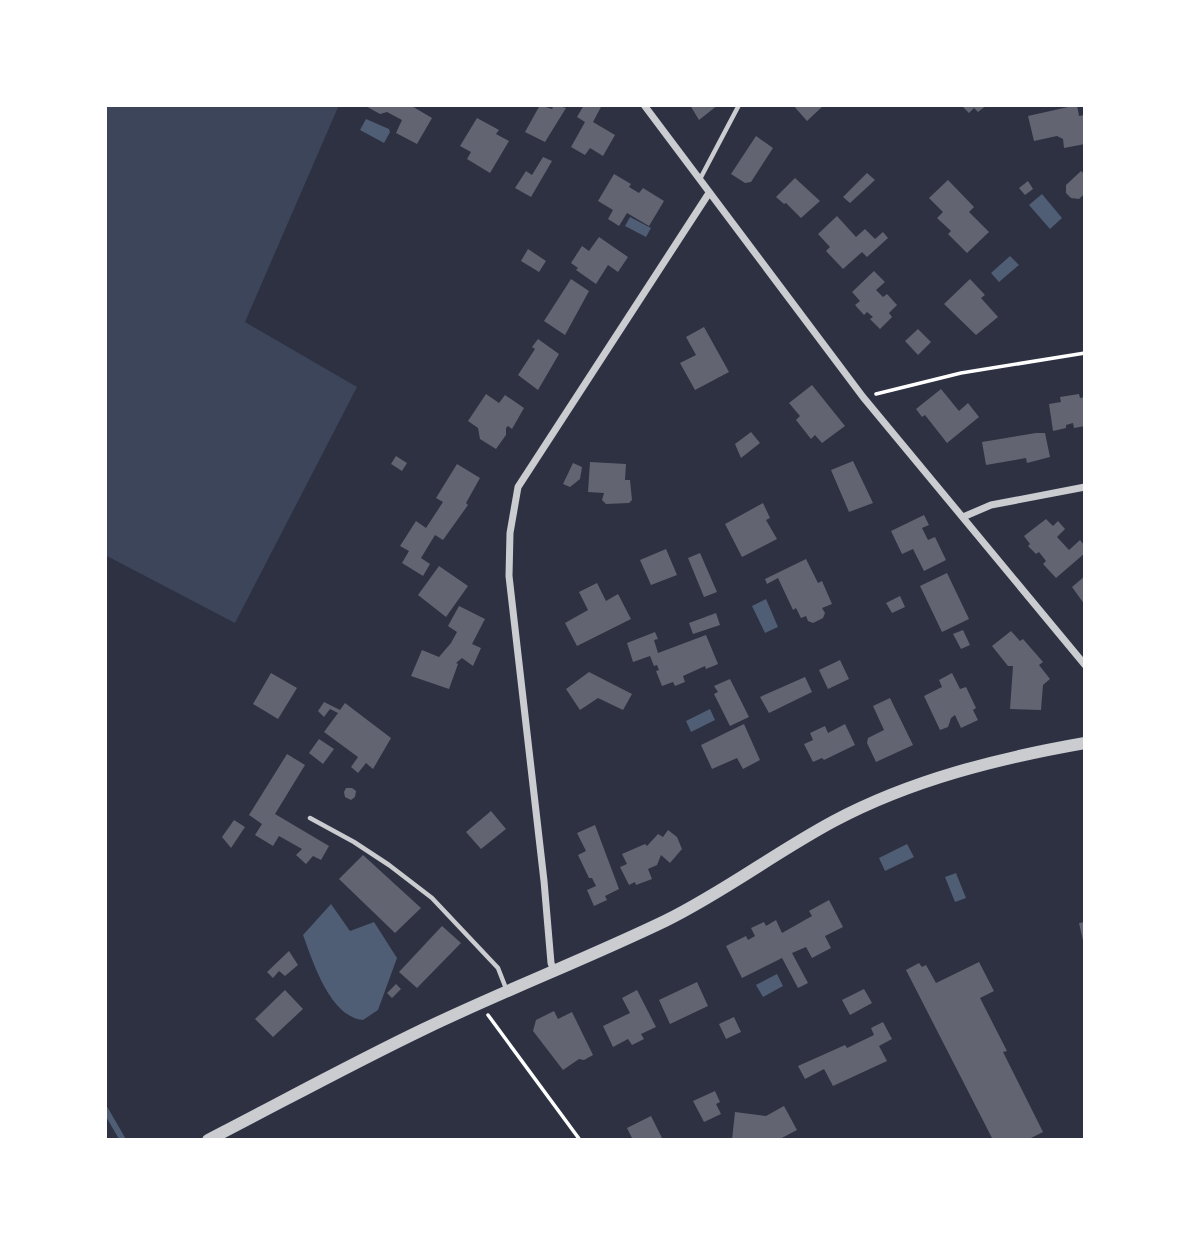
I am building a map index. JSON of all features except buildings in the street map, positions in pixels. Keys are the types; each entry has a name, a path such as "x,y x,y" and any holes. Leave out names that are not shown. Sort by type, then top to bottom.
{"street":[{"path":"644,105 863,397 1085,665"},
{"path":"554,971 509,576 510,533 516,499 519,487 709,192"},
{"path":"963,517 991,505 1085,487"},
{"path":"208,1140 425,1029 667,920 733,883 809,835 885,798 937,778 982,765 1085,743"}],"lane":[{"path":"699,180 739,105"},
{"path":"310,818 377,857 432,898 498,968 508,992"}],"path":[{"path":"863,397 961,373 1085,353"},
{"path":"480,1004 580,1140"}],"shaded area":[{"path":"105,105 339,105 245,322 357,387 235,623 105,555"},
{"path":"366,119 389,129 384,143 360,130"},
{"path":"1042,194 1062,218 1050,229 1029,205"},
{"path":"630,217 651,228 646,237 625,226"},
{"path":"1010,256 1019,265 999,282 991,273"},
{"path":"766,599 778,627 765,633 752,606"},
{"path":"710,709 715,720 691,732 686,721"},
{"path":"907,844 914,857 885,871 879,858"},
{"path":"956,873 966,898 955,902 945,877"},
{"path":"331,904 350,931 374,922 397,958 378,1010 363,1020 351,1017 332,999 303,935"},
{"path":"777,974 783,986 763,997 756,985"}],"waterway":[{"path":"105,1109 123,1140"}]}
